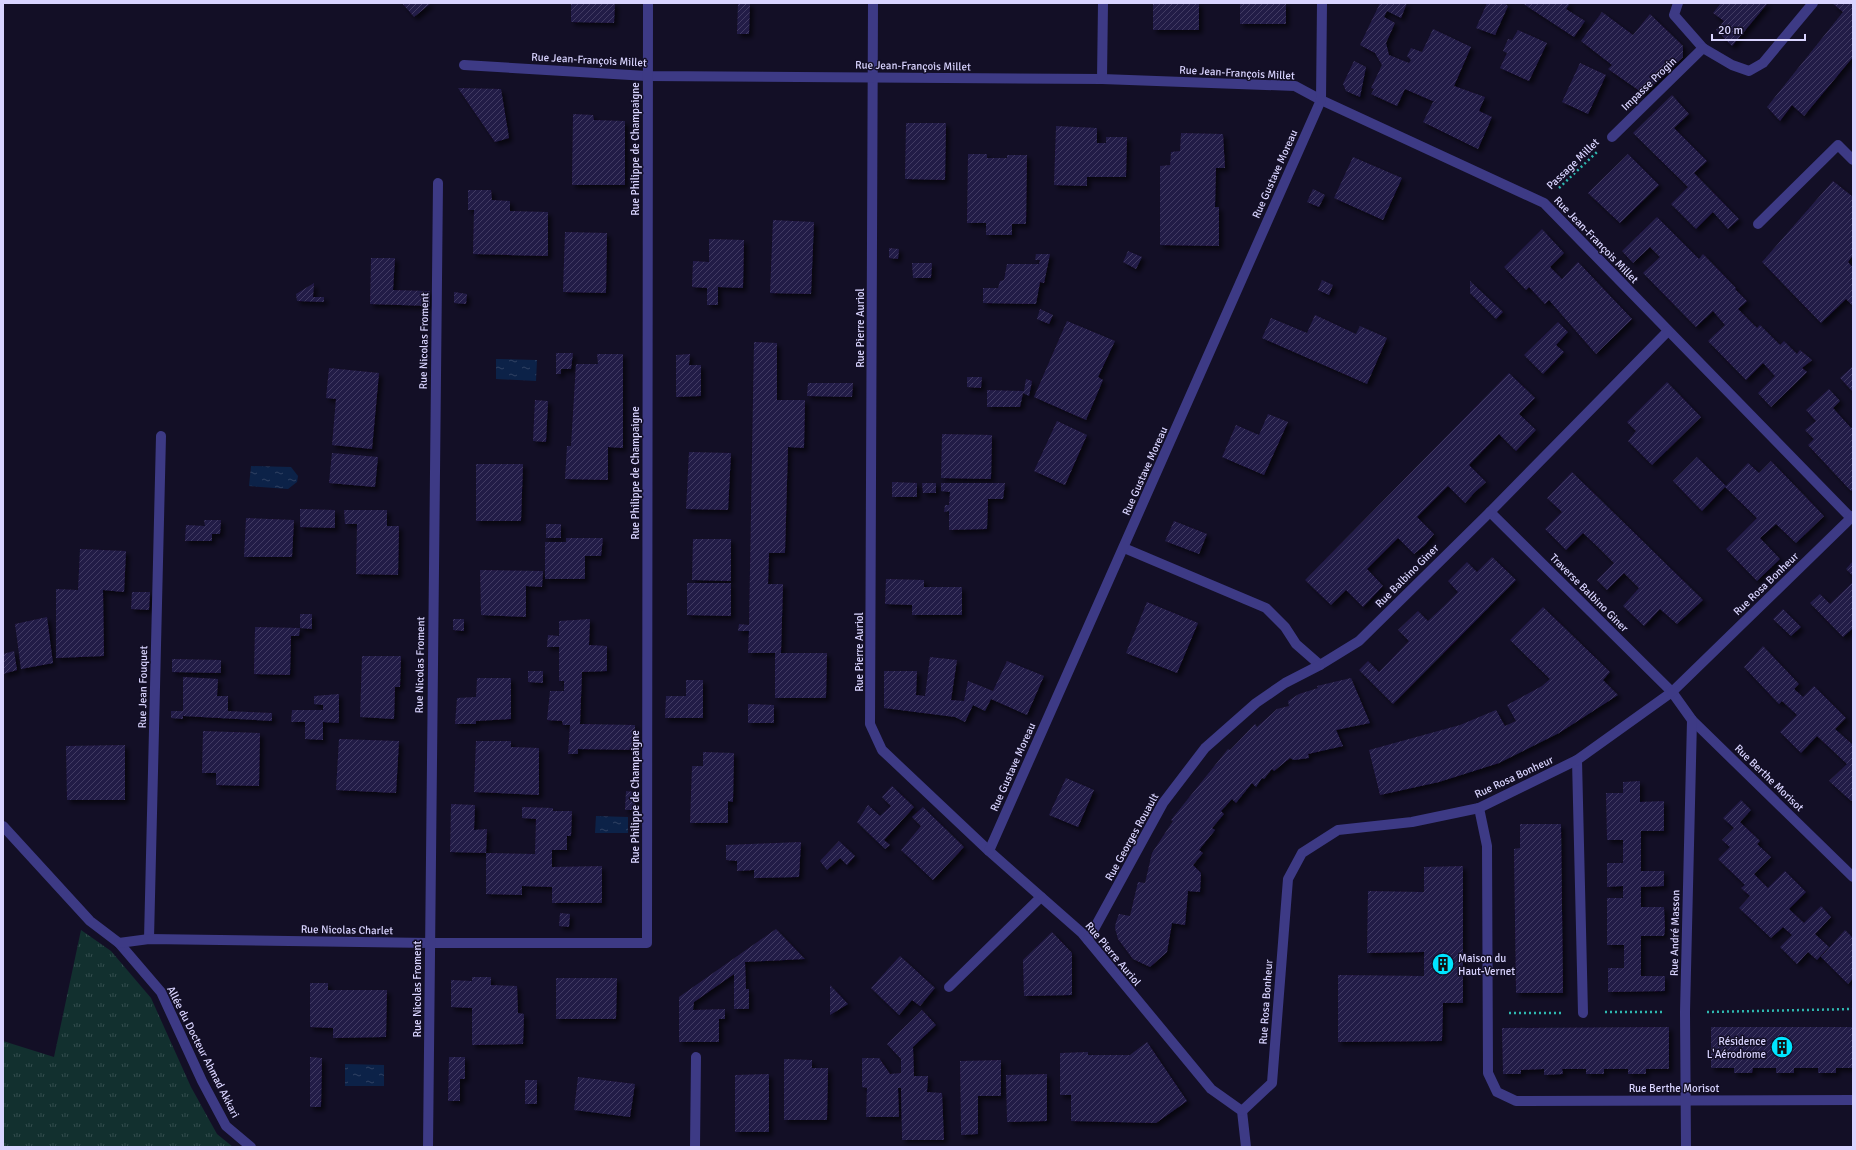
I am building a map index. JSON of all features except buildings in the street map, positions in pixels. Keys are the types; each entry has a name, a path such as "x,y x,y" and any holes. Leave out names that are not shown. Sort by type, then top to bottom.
{"street":[{"name":"Rue Philippe de Champaigne","path":"647,943 646,76 648,3"},
{"name":"Rue Pierre Auriol","path":"873,3 870,724 882,750 1088,940 1211,1089 1242,1111"},
{"path":"1102,79 1103,3"},
{"path":"1321,100 1322,3"},
{"path":"1678,3 1674,15 1703,48 1732,65 1749,71 1763,63 1813,3"},
{"name":"Impasse Progin","path":"1612,137 1703,48"},
{"name":"Rue Jean-François Millet","path":"464,65 646,76 1102,79 1295,86 1321,100 1544,203 1852,517"},
{"name":"Rue Gustave Moreau","path":"989,850 1124,548 1321,100"},
{"path":"1758,224 1838,145 1853,160"},
{"name":"Rue Nicolas Froment","path":"428,1147 438,183"},
{"name":"Rue Balbino Giner","path":"1320,665 1359,641 1490,512 1668,331"},
{"name":"Rue Jean Fouquet","path":"149,939 161,436"},
{"name":"Traverse Balbino Giner","path":"1490,512 1672,692"},
{"name":"Rue Rosa Bonheur","path":"1242,1111 1272,1083 1288,879 1302,853 1338,830 1412,822 1479,808 1577,760 1672,692 1852,517"},
{"path":"1124,548 1266,608 1285,626 1296,644 1320,665"},
{"name":"Rue Georges Rouault","path":"1088,940 1163,803 1205,748 1256,703 1285,683 1320,665"},
{"name":"Rue Berthe Morisot","path":"1672,692 1692,720 1853,877"},
{"name":"Rue André Masson","path":"1686,1147 1685,1012 1692,720"},
{"path":"1577,760 1583,1013"},
{"name":"Rue Berthe Morisot","path":"1479,808 1487,846 1488,1073 1497,1092 1516,1101 1853,1100"},
{"name":"Allée du Docteur Ahmad Akkari","path":"3,826 90,922 119,943 161,992 202,1081 226,1126 251,1147"},
{"path":"949,987 1041,897"},
{"name":"Rue Nicolas Charlet","path":"119,943 149,939 429,943 647,943"},
{"path":"695,1147 696,1057"},
{"path":"1242,1111 1246,1147"}],"path":[{"name":"Passage Millet","path":"1544,203 1612,137"}],"green space":[{"path":"81,930 111,951 151,998 191,1087 217,1134 233,1147 3,1147 3,1041 54,1057"}],"water":[{"path":"496,359 537,360 536,381 496,379"},
{"path":"251,466 291,467 298,476 297,482 288,489 249,486"},
{"path":"596,816 628,817 628,833 595,833"},
{"path":"345,1064 384,1065 384,1086 345,1086"}],"place":[{"name":"Maison du Haut-Vernet","path":"1443,964"},
{"name":"Résidence L'Aérodrome","path":"1782,1047"}]}
